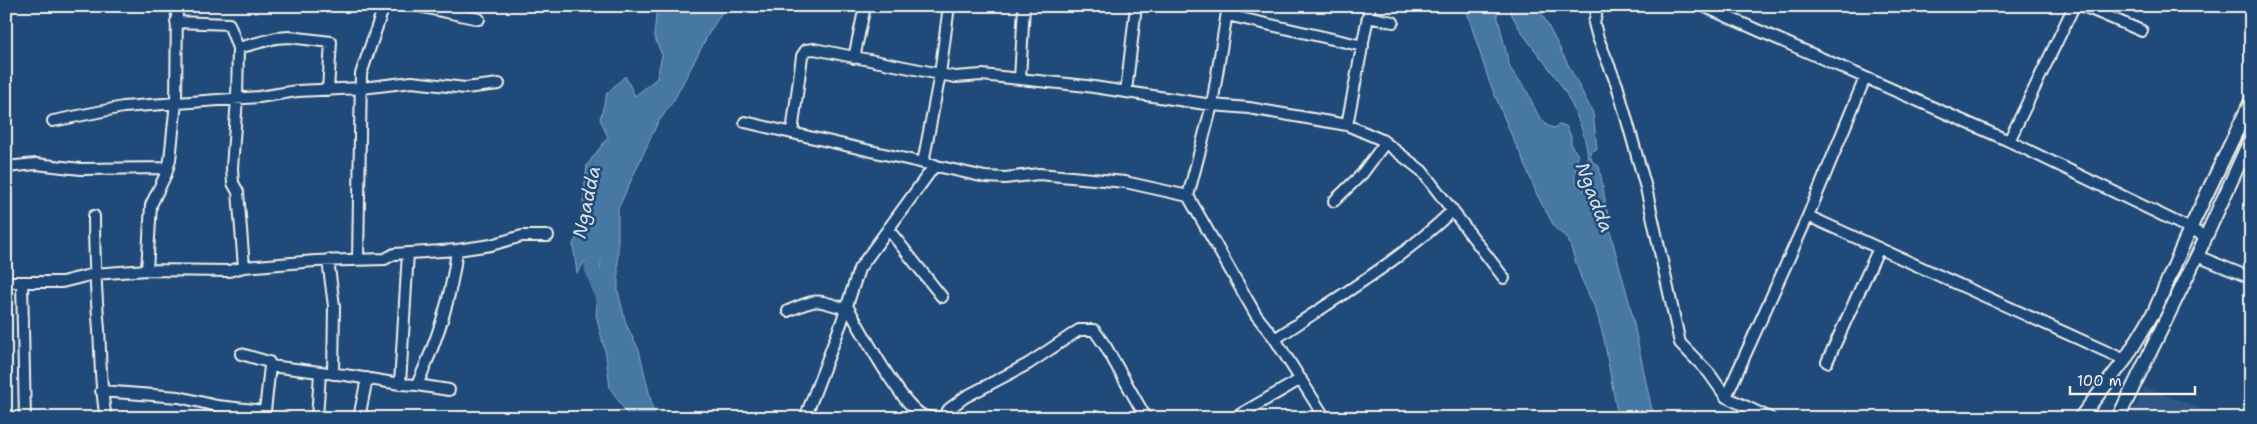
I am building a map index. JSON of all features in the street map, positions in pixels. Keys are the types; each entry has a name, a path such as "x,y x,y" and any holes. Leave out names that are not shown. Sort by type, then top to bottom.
{"main road":[{"path":"2080,418 2126,360 2155,310 2190,229 2251,101"},
{"path":"2118,418 2197,256 2251,138"}],"street":[{"path":"147,270 151,204 166,174 166,168 170,160 176,102 177,6"},
{"path":"358,259 361,74 384,6"},
{"path":"418,6 479,19"},
{"path":"854,58 865,6"},
{"path":"923,163 940,74 949,6"},
{"path":"1020,79 1024,6"},
{"path":"1126,92 1136,6"},
{"path":"1347,125 1370,6"},
{"path":"1598,6 1594,23 1617,85 1646,188 1680,343 1708,373 1726,397 1770,418"},
{"path":"1703,6 2010,141 2205,236"},
{"path":"2010,141 2074,6"},
{"path":"2083,6 2142,31"},
{"path":"1325,418 1274,338 1256,315 1188,196 1212,105 1228,11 1363,46"},
{"path":"1368,18 1393,22"},
{"path":"176,22 229,24 238,48 232,168 233,183 238,192 244,267"},
{"path":"238,48 276,38 289,37 331,42 328,90"},
{"path":"792,133 799,66 806,50 814,49 955,77 982,75 1020,79 1212,105 1248,108 1347,125 1385,143 1422,172 1504,278"},
{"path":"1726,397 1808,216 1865,78"},
{"path":"53,121 123,107 297,91 362,88 412,82 465,88 499,84"},
{"path":"745,122 985,177 1005,178 1039,174 1125,182 1188,196"},
{"path":"1334,201 1362,174 1385,143"},
{"path":"6,167 20,164 36,164 81,169 166,168"},
{"path":"805,418 847,308 859,269 935,166"},
{"path":"1274,338 1355,288 1428,234 1453,210"},
{"path":"94,216 94,274 101,390 106,418"},
{"path":"1808,216 2126,360"},
{"path":"888,229 942,297"},
{"path":"6,282 62,282 94,274 147,270 229,271 244,267 328,260 385,259 394,254 457,250 491,245 522,236 548,236"},
{"path":"1827,362 1879,248"},
{"path":"417,385 443,323 450,296 457,250"},
{"path":"400,384 408,253"},
{"path":"2197,256 2251,278"},
{"path":"328,260 334,306 333,374"},
{"path":"22,283 25,418"},
{"path":"788,311 819,300 847,308 898,389 909,403 924,416 942,418 949,408 964,397 1028,364 1079,330 1094,330 1106,347 1146,418"},
{"path":"101,390 179,397 217,406 265,411 269,362 241,354"},
{"path":"270,366 449,390"},
{"path":"318,418 320,373"},
{"path":"359,418 367,378"},
{"path":"1234,418 1301,379"}],"shaded area":[{"path":"2145,387 2210,412 2207,418 2130,418"}],"water":[{"path":"657,6 726,6 709,33 674,100 657,124 618,209 618,291 626,324 639,350 655,418 630,418 610,388 606,355 596,315 603,237 577,273 573,244 580,230 587,165 608,137 600,119 607,93 625,76 635,96 657,78 662,55 654,36"},
{"path":"1465,6 1495,6 1510,68 1526,89 1538,115 1548,126 1554,128 1558,125 1566,126 1571,136 1571,145 1578,155 1575,174 1576,183 1584,191 1587,150 1576,113 1557,79 1524,35 1508,6 1537,6 1593,113 1597,149 1590,152 1592,161 1599,166 1612,239 1630,305 1651,406 1656,418 1618,418 1604,339 1596,310 1581,278 1568,239 1555,228 1537,195 1489,81"}],"waterway":[{"name":"Ngadda","path":"602,222 592,268 605,304"}]}
